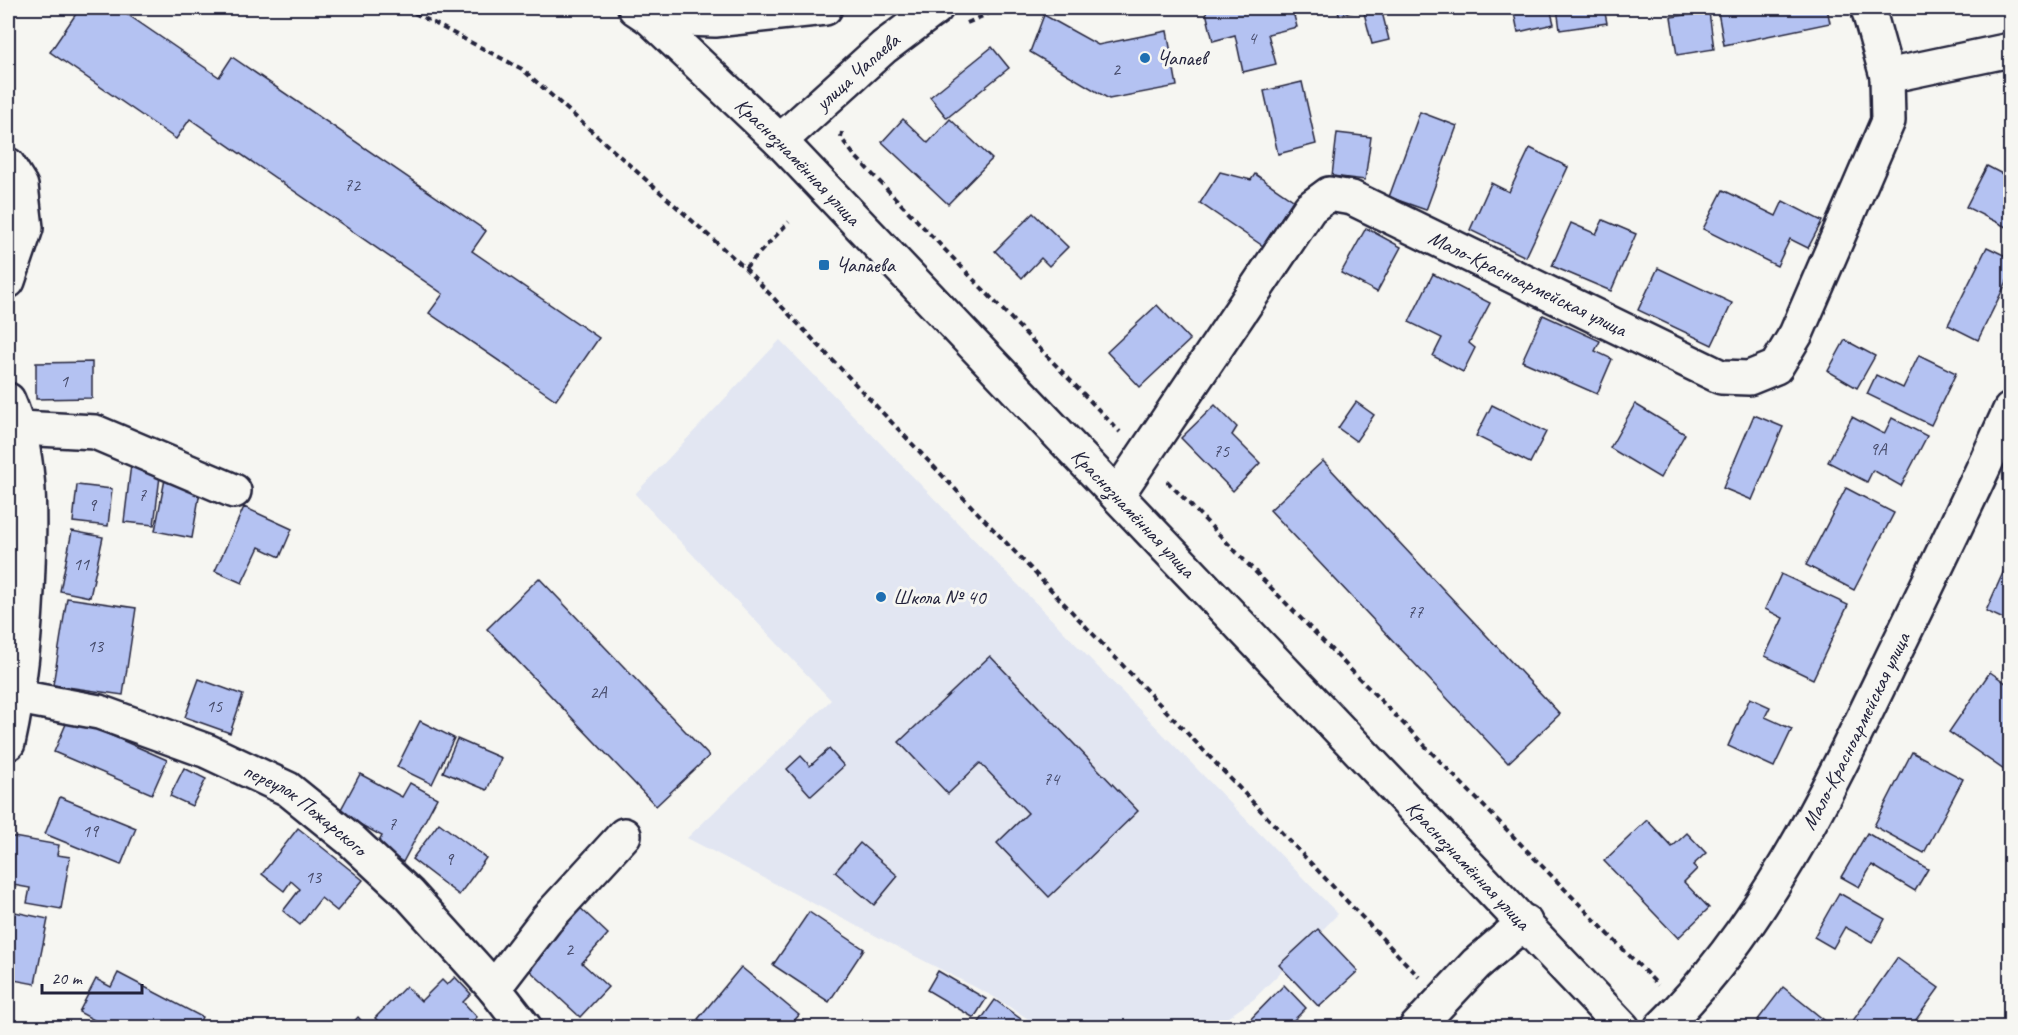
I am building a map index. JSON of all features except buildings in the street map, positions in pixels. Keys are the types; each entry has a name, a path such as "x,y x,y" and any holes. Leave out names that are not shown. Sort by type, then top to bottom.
{"street":[{"path":"642,13 726,19 825,8"},
{"name":"Мало-Красноармейская улица","path":"1117,495 1310,208 1329,194 1352,198 1720,377 1749,378 1776,368 1796,334 1888,122 1887,76 1868,8"},
{"name":"Краснознамённая улица","path":"642,13 780,141 1525,922 1623,1028"},
{"name":"улица Чапаева","path":"780,141 884,47 949,17"},
{"path":"1887,76 2010,50"},
{"path":"8,165 21,186 26,228 8,281"},
{"name":"Мало-Красноармейская улица","path":"1671,1018 1746,928 1834,780 2003,449 2010,410"},
{"path":"8,743 18,697 17,635 30,501 14,414 95,432 234,491"},
{"name":"переулок Пожарского","path":"18,697 99,712 207,751 288,789 351,840 409,894 494,988 525,1028"},
{"path":"494,988 547,919 624,835"},
{"path":"1416,1028 1440,999 1525,922"}],"path":[{"path":"405,8 522,69 746,268 1440,999"},
{"path":"949,17 970,20 1001,8"},
{"path":"844,124 841,138 854,155 1143,456 1671,1018"},
{"path":"746,268 789,222"}],"shaded area":[{"name":"Школа № 40","path":"780,340 1338,914 1254,999 1214,1027 1041,1027 994,997 687,838 831,700 635,494"}],"place":[{"name":"Чапаев","path":"1145,58"},
{"name":"Чапаева","path":"824,265"},
{"name":"Школа № 40","path":"881,597"}]}
